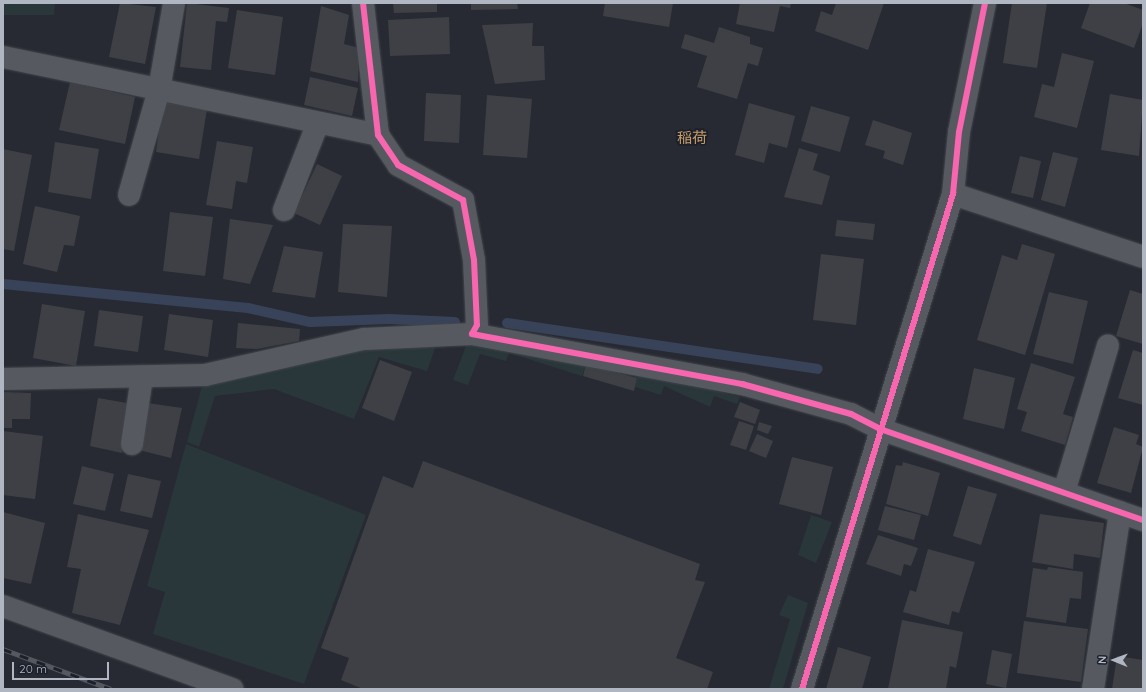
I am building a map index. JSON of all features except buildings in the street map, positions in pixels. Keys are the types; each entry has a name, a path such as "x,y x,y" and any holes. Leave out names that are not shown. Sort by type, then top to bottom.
{"street":[{"path":"128,195 159,90 174,3"},
{"path":"363,3 378,135 398,165 463,200 474,260 477,325 472,334"},
{"path":"802,689 880,429 953,194 959,132 985,3"},
{"path":"3,57 378,135"},
{"path":"284,210 318,123"},
{"path":"953,194 1143,256"},
{"path":"3,379 205,375 364,339 472,334 742,384 851,414 880,429 1143,520"},
{"path":"1064,492 1108,345"},
{"path":"132,444 142,377"},
{"path":"1093,689 1120,512"},
{"path":"3,606 232,689"}],"shaded area":[{"path":"3,3 55,3 54,15 3,15"},
{"path":"438,340 427,371 379,357 354,419 274,389 215,396 199,447 187,442 203,382 365,343"},
{"path":"468,341 547,353 740,397 737,404 714,396 710,407 664,386 661,395 635,387 637,377 586,364 582,376 509,353 506,361 480,354 468,385 453,380"},
{"path":"186,444 366,515 304,684 153,634 165,592 147,586"},
{"path":"811,515 832,522 816,563 798,555"},
{"path":"788,595 808,603 783,689 769,689 790,619 779,615"}],"waterway":[{"path":"3,284 248,308 310,322 389,319 455,322"},
{"path":"507,323 818,369"}],"railway":[{"path":"3,649 111,689"}],"cycle path":[{"path":"363,3 378,135 398,165 463,200 474,260 477,325 472,334 742,384 851,414 880,429 1143,520"},
{"path":"802,689 953,194 959,132 985,3"}],"district":[{"name":"稲荷","path":"692,138"}]}
